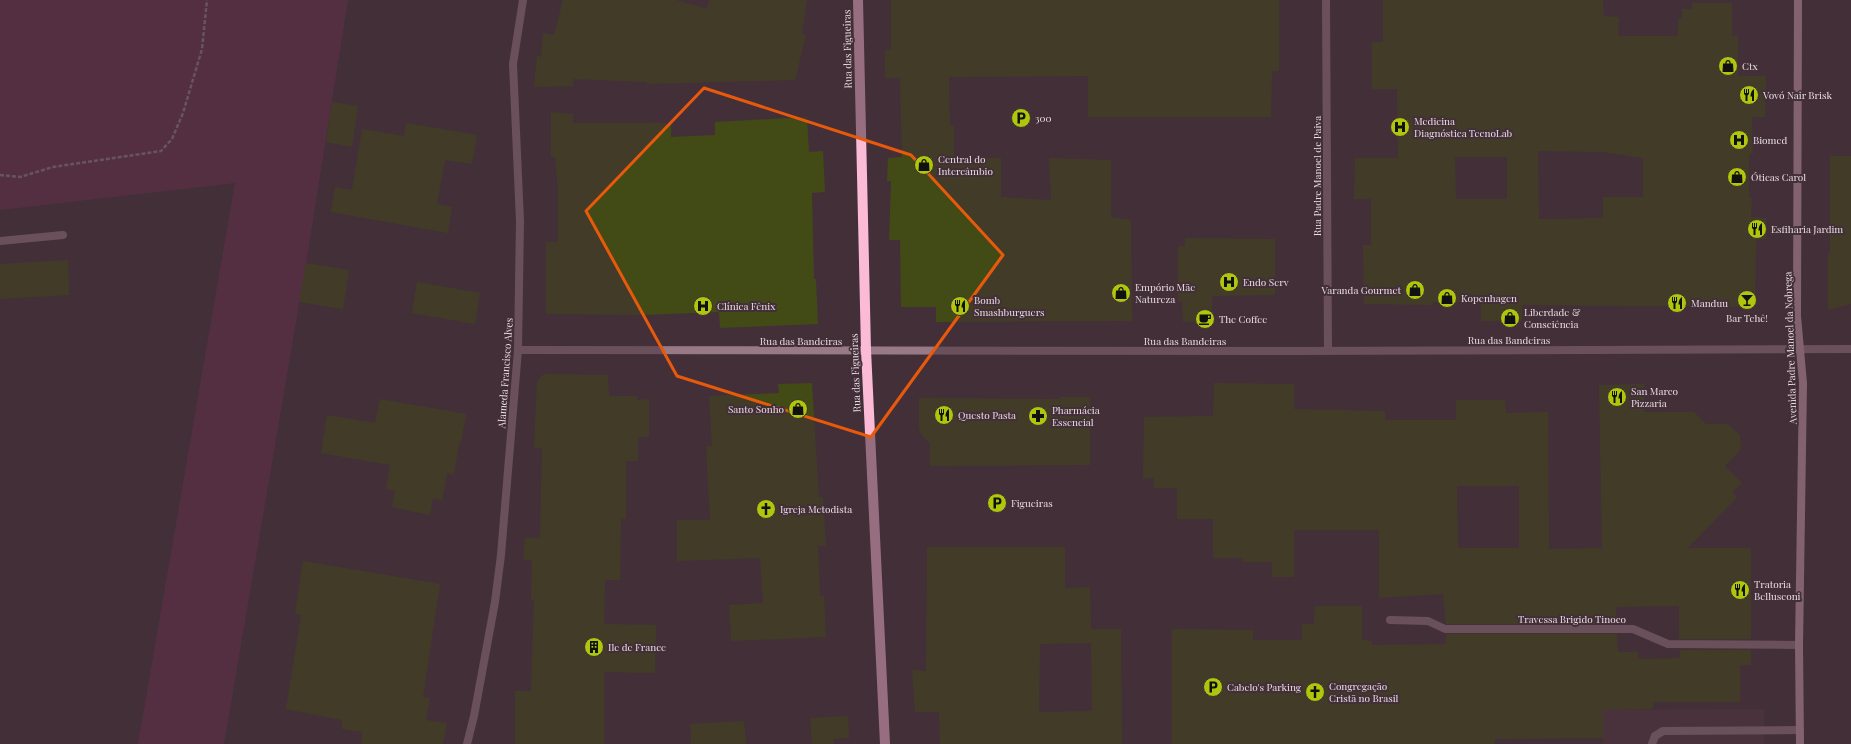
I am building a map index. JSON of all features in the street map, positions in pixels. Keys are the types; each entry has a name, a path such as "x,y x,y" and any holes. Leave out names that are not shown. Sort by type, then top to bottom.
{"main road":[{"name":"Rua das Figueiras","path":"858,0 866,350 885,744"},
{"name":"Avenida Padre Manoel da Nobrega","path":"1798,0 1797,316 1803,383 1799,645 1800,744"}],"street":[{"name":"Alameda Francisco Alves","path":"467,744 474,716 491,622 501,555 518,350 520,222 513,64 523,0"},
{"name":"Rua Padre Manoel de Paiva","path":"1326,0 1328,351"},
{"path":"0,241 64,236"},
{"name":"Rua das Bandeiras","path":"518,350 1328,351 1851,349"},
{"name":"Travessa Brigido Tinoco","path":"1390,620 1428,622 1445,629 1634,629 1668,644 1799,645"},
{"path":"1652,744 1655,736 1663,731 1800,730"}],"path":[{"path":"0,176 20,177 53,167 161,151 172,139 183,114 202,49 207,0"}],"highlighted area":[{"path":"704,88 911,155 1003,255 871,437 677,376 586,211"}],"shaded area":[{"path":"0,0 348,0 306,263 224,744 138,744 235,183 0,210"},
{"path":"1764,709 1764,744 1603,744 1603,710"}],"building":[{"path":"563,0 676,0 707,9 709,0 807,0 802,34 806,35 795,80 647,84 647,82 573,79 573,86 534,87 537,56 541,57 543,33 554,35"},
{"path":"891,0 1279,0 1279,71 1272,71 1271,117 1088,117 1088,76 949,77 950,126 954,126 954,158 1001,158 1001,197 1051,200 1049,158 1111,160 1111,217 1131,220 1132,321 936,322 936,307 901,307 900,240 889,240 891,181 887,181 888,158 902,157 900,78 885,78 885,50 891,50"},
{"path":"1383,0 1603,0 1604,16 1619,17 1618,36 1678,36 1678,19 1682,19 1682,9 1692,9 1692,3 1732,3 1732,36 1738,36 1738,76 1766,76 1765,117 1752,117 1753,154 1749,154 1749,197 1752,198 1751,217 1766,218 1766,239 1756,239 1755,307 1522,305 1522,321 1481,321 1481,302 1433,302 1433,305 1364,304 1363,245 1371,245 1371,199 1354,199 1355,158 1398,158 1397,89 1372,89 1372,42 1383,42","holes":["1538,151 1602,152 1643,158 1643,197 1603,197 1603,218 1539,219","1455,157 1507,157 1507,199 1456,199"]},
{"path":"332,102 358,106 352,147 326,142"},
{"path":"551,112 573,114 573,123 647,122 671,124 671,137 715,135 715,122 807,117 809,152 823,151 825,192 812,193 814,279 816,279 818,324 720,328 719,312 641,315 546,314 546,242 558,242 558,189 555,157 551,157"},
{"path":"406,123 477,135 472,164 445,160 437,204 452,207 448,233 331,212 335,187 352,190 362,129 404,136"},
{"path":"1830,156 1851,156 1851,304 1828,310 1828,254 1830,254"},
{"path":"1185,238 1275,239 1275,295 1212,296 1212,321 1183,322 1182,301 1178,301 1178,246 1185,246"},
{"path":"68,260 69,295 0,299 0,264"},
{"path":"306,263 349,270 343,309 299,302"},
{"path":"417,282 480,293 475,324 412,313"},
{"path":"544,374 608,375 609,396 637,396 637,400 649,399 649,437 638,437 638,461 626,461 626,519 621,519 620,580 605,580 604,624 656,625 655,673 604,672 604,744 515,744 515,691 531,691 534,600 531,600 532,560 523,560 525,538 540,538 542,448 534,448 537,381"},
{"path":"812,383 819,497 823,497 826,546 818,546 820,596 824,596 826,637 731,641 729,605 763,603 760,558 677,561 677,520 710,520 706,446 712,446 709,396 779,393 778,384"},
{"path":"1214,383 1294,384 1294,409 1385,411 1385,420 1456,420 1456,400 1505,400 1506,413 1548,412 1549,549 1602,548 1599,385 1644,384 1644,412 1694,412 1706,424 1728,424 1740,435 1741,449 1725,466 1742,483 1732,492 1737,497 1688,548 1751,548 1751,639 1679,639 1679,606 1616,607 1617,624 1446,624 1443,594 1379,598 1379,530 1294,530 1294,577 1272,577 1272,562 1243,562 1243,558 1213,558 1213,519 1177,519 1177,488 1154,488 1154,478 1143,478 1144,417 1213,416","holes":["1457,486 1519,486 1519,548 1458,548"]},
{"path":"1060,397 1090,397 1090,465 930,466 930,443 922,436 919,429 919,398 1060,399"},
{"path":"380,399 466,414 461,443 459,443 454,475 447,473 442,500 433,498 430,515 392,507 395,490 386,489 390,465 321,453 327,415 375,423"},
{"path":"927,547 1065,547 1065,588 1090,587 1091,629 1121,629 1122,744 940,744 939,712 915,712 912,670 926,671","holes":["1091,643 1092,711 1039,712 1040,644"]},
{"path":"303,561 440,584 423,697 430,698 426,720 447,723 443,744 362,744 362,732 342,729 342,720 286,709 301,615 295,614"},
{"path":"1315,606 1362,606 1362,640 1372,641 1372,645 1446,644 1446,634 1617,634 1618,652 1638,652 1638,659 1680,658 1680,650 1751,650 1751,665 1740,665 1740,702 1653,702 1653,709 1603,710 1603,738 1495,739 1495,744 1172,744 1172,629 1253,630 1253,640 1302,640 1302,624 1314,624"},
{"path":"848,716 849,738 833,739 834,744 812,744 810,718"},
{"path":"744,721 746,744 691,744 690,724"}],"place":[{"name":"Ctx","path":"1728,66"},
{"name":"Vovó Nair Brisk","path":"1749,95"},
{"name":"300","path":"1021,118"},
{"name":"Medicina Diagnóstica TecnoLab","path":"1400,127"},
{"name":"Biomed","path":"1739,140"},
{"name":"Central do Intercâmbio","path":"924,165"},
{"name":"Óticas Carol","path":"1737,177"},
{"name":"Esfiharia Jardim","path":"1757,229"},
{"name":"Endo Serv","path":"1229,282"},
{"name":"Varanda Gourmet","path":"1415,290"},
{"name":"Empório Mãe Natureza","path":"1121,293"},
{"name":"Kopenhagen","path":"1447,298"},
{"name":"Bar Tchê!","path":"1747,300"},
{"name":"Manduu","path":"1677,303"},
{"name":"Clínica Fênix","path":"703,306"},
{"name":"Bomb Smashburguers","path":"960,306"},
{"name":"Liberdade & Consciência","path":"1510,318"},
{"name":"The Coffee","path":"1205,319"},
{"name":"San Marco Pizzaria","path":"1617,397"},
{"name":"Santo Sonho","path":"798,409"},
{"name":"Questo Pasta","path":"944,415"},
{"name":"Pharmácia Essencial","path":"1038,416"},
{"name":"Figueiras","path":"997,503"},
{"name":"Igreja Metodista","path":"766,509"},
{"name":"Tratoria Bellusconi","path":"1740,590"},
{"name":"Ile de France","path":"594,647"},
{"name":"Cabelo's Parking","path":"1213,687"},
{"name":"Congregação Cristã no Brasil","path":"1315,692"}]}
